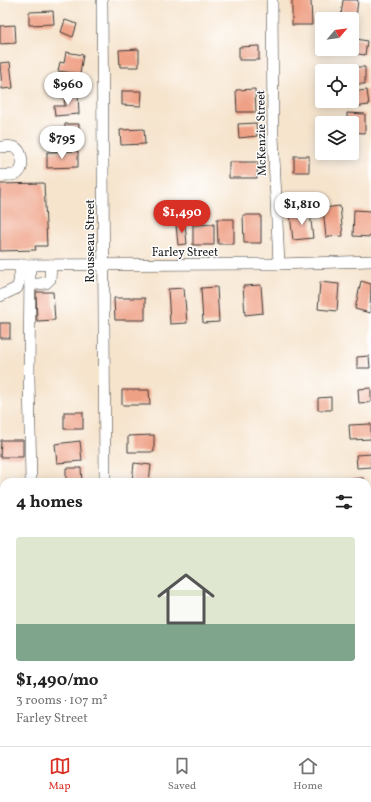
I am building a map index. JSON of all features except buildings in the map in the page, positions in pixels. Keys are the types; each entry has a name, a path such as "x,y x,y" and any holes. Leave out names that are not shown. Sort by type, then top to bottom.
{"street":[{"name":"Rousseau Street","path":"102,0 105,478"},
{"name":"McKenzie Street","path":"272,0 273,136 279,264"},
{"path":"0,147 15,147 19,150 22,159 21,169 19,172 16,174 0,175"},
{"name":"Farley Street","path":"0,265 279,264 371,261"},
{"path":"25,265 30,285 29,377 31,478"},
{"path":"0,296 17,288 25,265"},
{"path":"30,285 46,283 50,279 51,266"}]}
